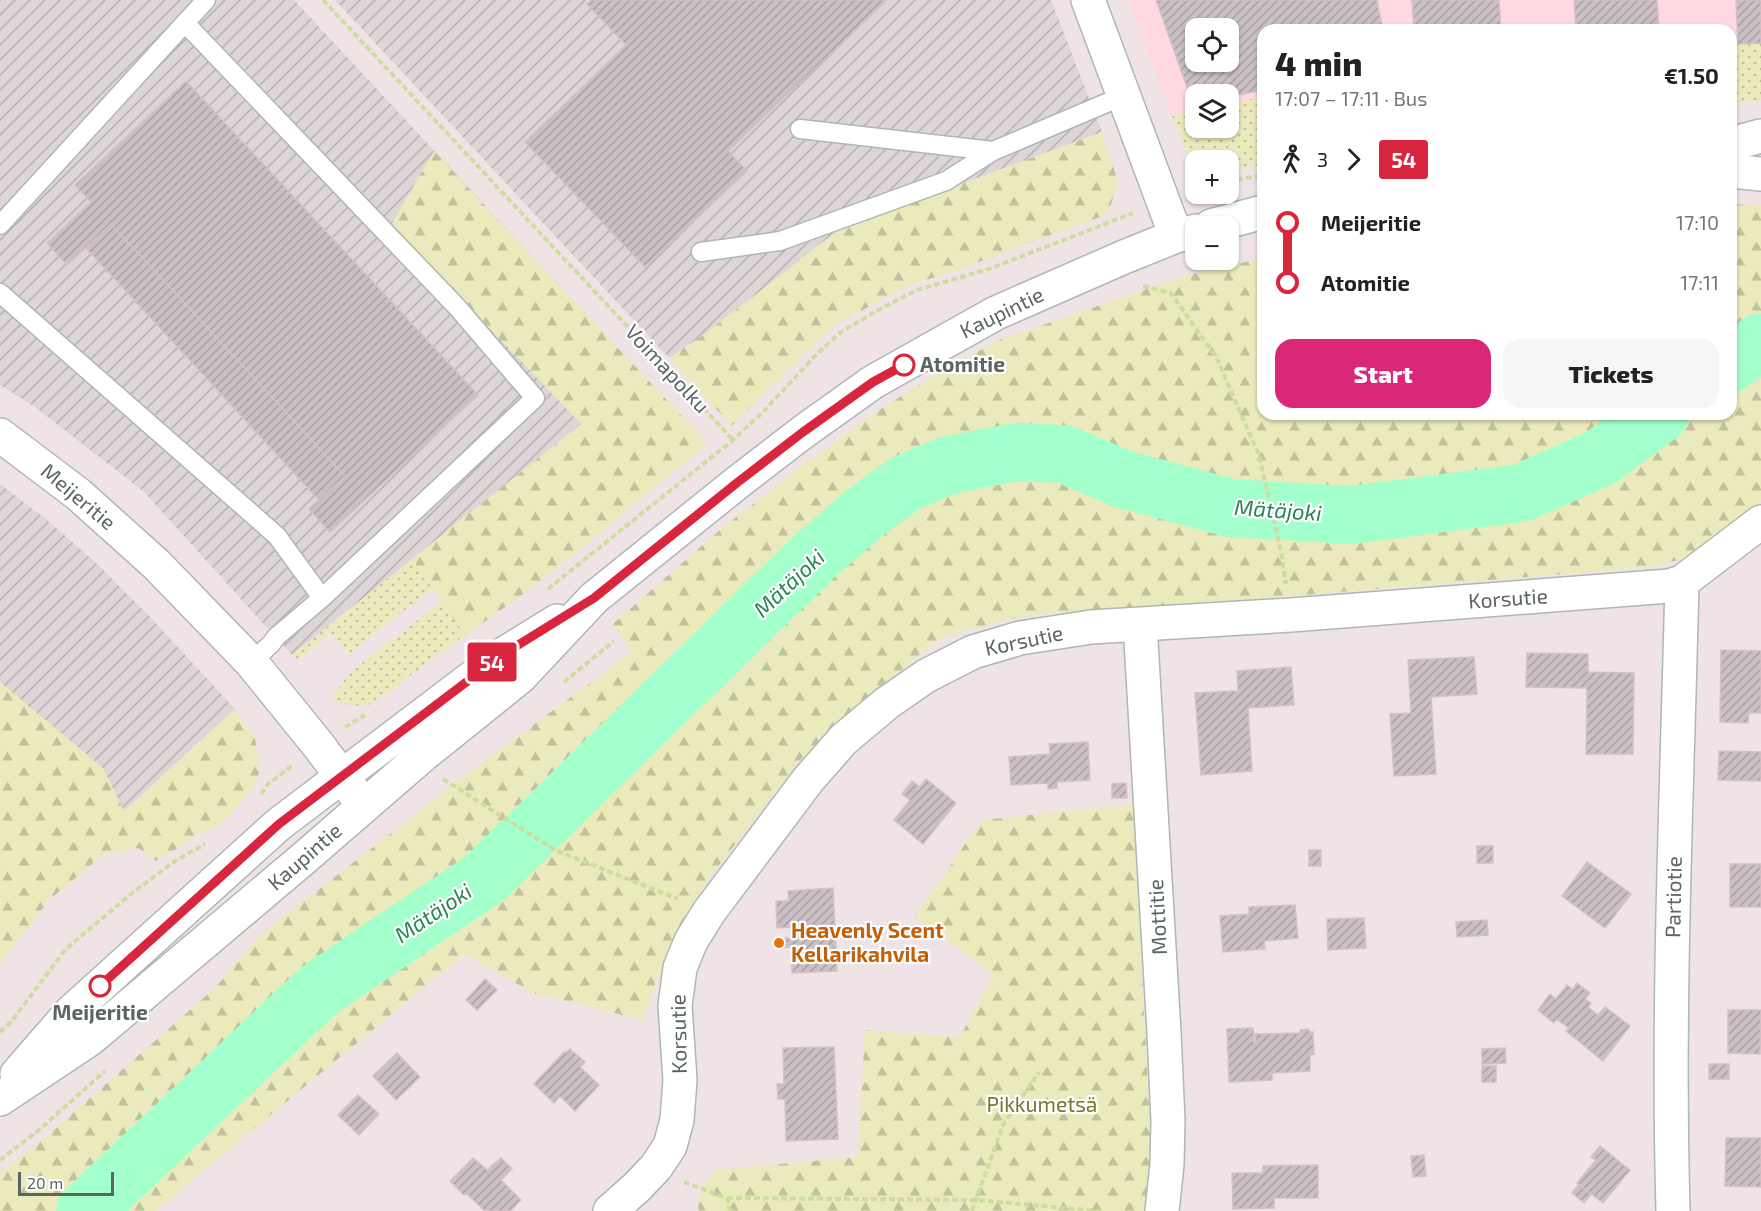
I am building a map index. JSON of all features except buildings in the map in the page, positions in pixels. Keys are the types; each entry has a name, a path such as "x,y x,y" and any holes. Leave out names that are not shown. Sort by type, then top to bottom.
{"street":[{"path":"1088,0 1123,96 1185,231"},
{"path":"1737,143 1761,136"},
{"path":"1737,146 1761,149"},
{"path":"1737,172 1761,174"},
{"path":"1239,218 1257,214"},
{"name":"Kaupintie","path":"0,1094 71,1012 279,824 502,655 594,598 803,432 873,382 996,313 1124,257 1185,233"},
{"name":"Meijeritie","path":"0,435 78,494 156,564 251,662 364,806"},
{"name":"Korsutie","path":"610,1211 656,1167 670,1146 677,1120 680,1080 675,1006 680,968 691,941 709,912 808,780 843,740 887,703 926,676 973,652 1020,638 1090,627 1659,588 1682,582 1761,522"},
{"name":"Partiotie","path":"1672,1211 1672,962 1682,582"},
{"name":"Kaupintie","path":"0,1099 90,1039 423,755 519,677 594,598"},
{"name":"Mottitie","path":"1140,624 1168,1121 1167,1164 1162,1211"}],"lane":[{"path":"0,225 206,0"},
{"path":"185,23 457,308 535,398 251,662"},
{"path":"701,252 780,241 946,181 993,151 1123,96"},
{"path":"800,129 993,151"},
{"path":"0,293 277,536 322,598"}],"path":[{"name":"Voimapolku","path":"323,0 733,440"},
{"path":"1239,179 1257,176"},
{"path":"1135,284 1171,293 1216,357 1258,455 1281,551"},
{"path":"257,800 268,784 319,746"},
{"path":"438,775 555,850 709,912"},
{"path":"0,1032 11,1022 66,949 131,894 175,861 211,840"},
{"path":"972,1211 1003,1125 1040,1072"},
{"path":"656,1167 661,1174 727,1198 976,1200 1099,1211"},
{"path":"727,1198 730,1211"}],"shaded area":[{"path":"0,0 294,0 643,375 292,655 143,491 35,407 0,385"},
{"path":"335,0 1051,0 1102,132 841,228 706,334 669,358"},
{"path":"1128,0 1761,0 1761,43 1737,44 1737,24 1257,24 1257,97 1239,102 1239,84 1185,84 1185,113 1172,116"},
{"path":"0,484 47,520 94,561 149,616 235,709 0,931"}],"green space":[{"path":"1761,43 1761,100 1737,103 1737,44"},
{"path":"1257,97 1257,166 1239,170 1239,150 1186,150 1172,116 1185,113 1185,138 1239,138 1239,102"},
{"path":"1102,132 1118,182 1108,214 949,273 909,285 835,325 732,426 669,358 706,333 841,228"},
{"path":"434,151 708,443 559,566 465,635 412,559 581,424 391,225"},
{"path":"1737,204 1761,206 1761,502 1686,558 1651,567 1027,615 941,637 801,759 709,878 669,944 643,1020 533,993 464,954 155,1211 0,1211 0,1172 47,1136 216,987 258,937 463,777 632,652 613,624 721,529 867,418 928,379 999,340 1185,276 1211,270 1239,270 1239,264 1257,259 1257,420 1737,420"},
{"path":"412,559 432,588 349,654 331,633 297,661 292,655"},
{"path":"442,601 465,635 372,704 343,704 334,700 333,696 350,673"},
{"path":"0,682 103,768 124,811 235,709 255,739 259,773 254,787 227,819 156,861 138,848 104,854 49,900 0,964"},
{"name":"Pikkumetsä","path":"1133,805 1152,1161 1144,1211 699,1211 697,1200 715,1170 858,1157 865,1030 960,1037 994,974 914,917 982,820"}],"waterway":[{"name":"Mätäjoki","path":"1737,359 1761,342"},
{"name":"Mätäjoki","path":"85,1211 319,990 484,879 816,555 871,508 906,483 949,465 1016,452 1064,454 1123,479 1230,508 1351,515 1521,493 1600,458 1652,420"},
{"path":"944,451 949,465"}],"bus line":[{"name":"54","path":"100,986 279,824 502,655 594,598 803,432 873,382 904,365"}],"place":[{"name":"Atomitie","path":"904,365"},
{"name":"Heavenly Scent Kellarikahvila","path":"779,943"},
{"name":"Meijeritie","path":"100,986"}]}
